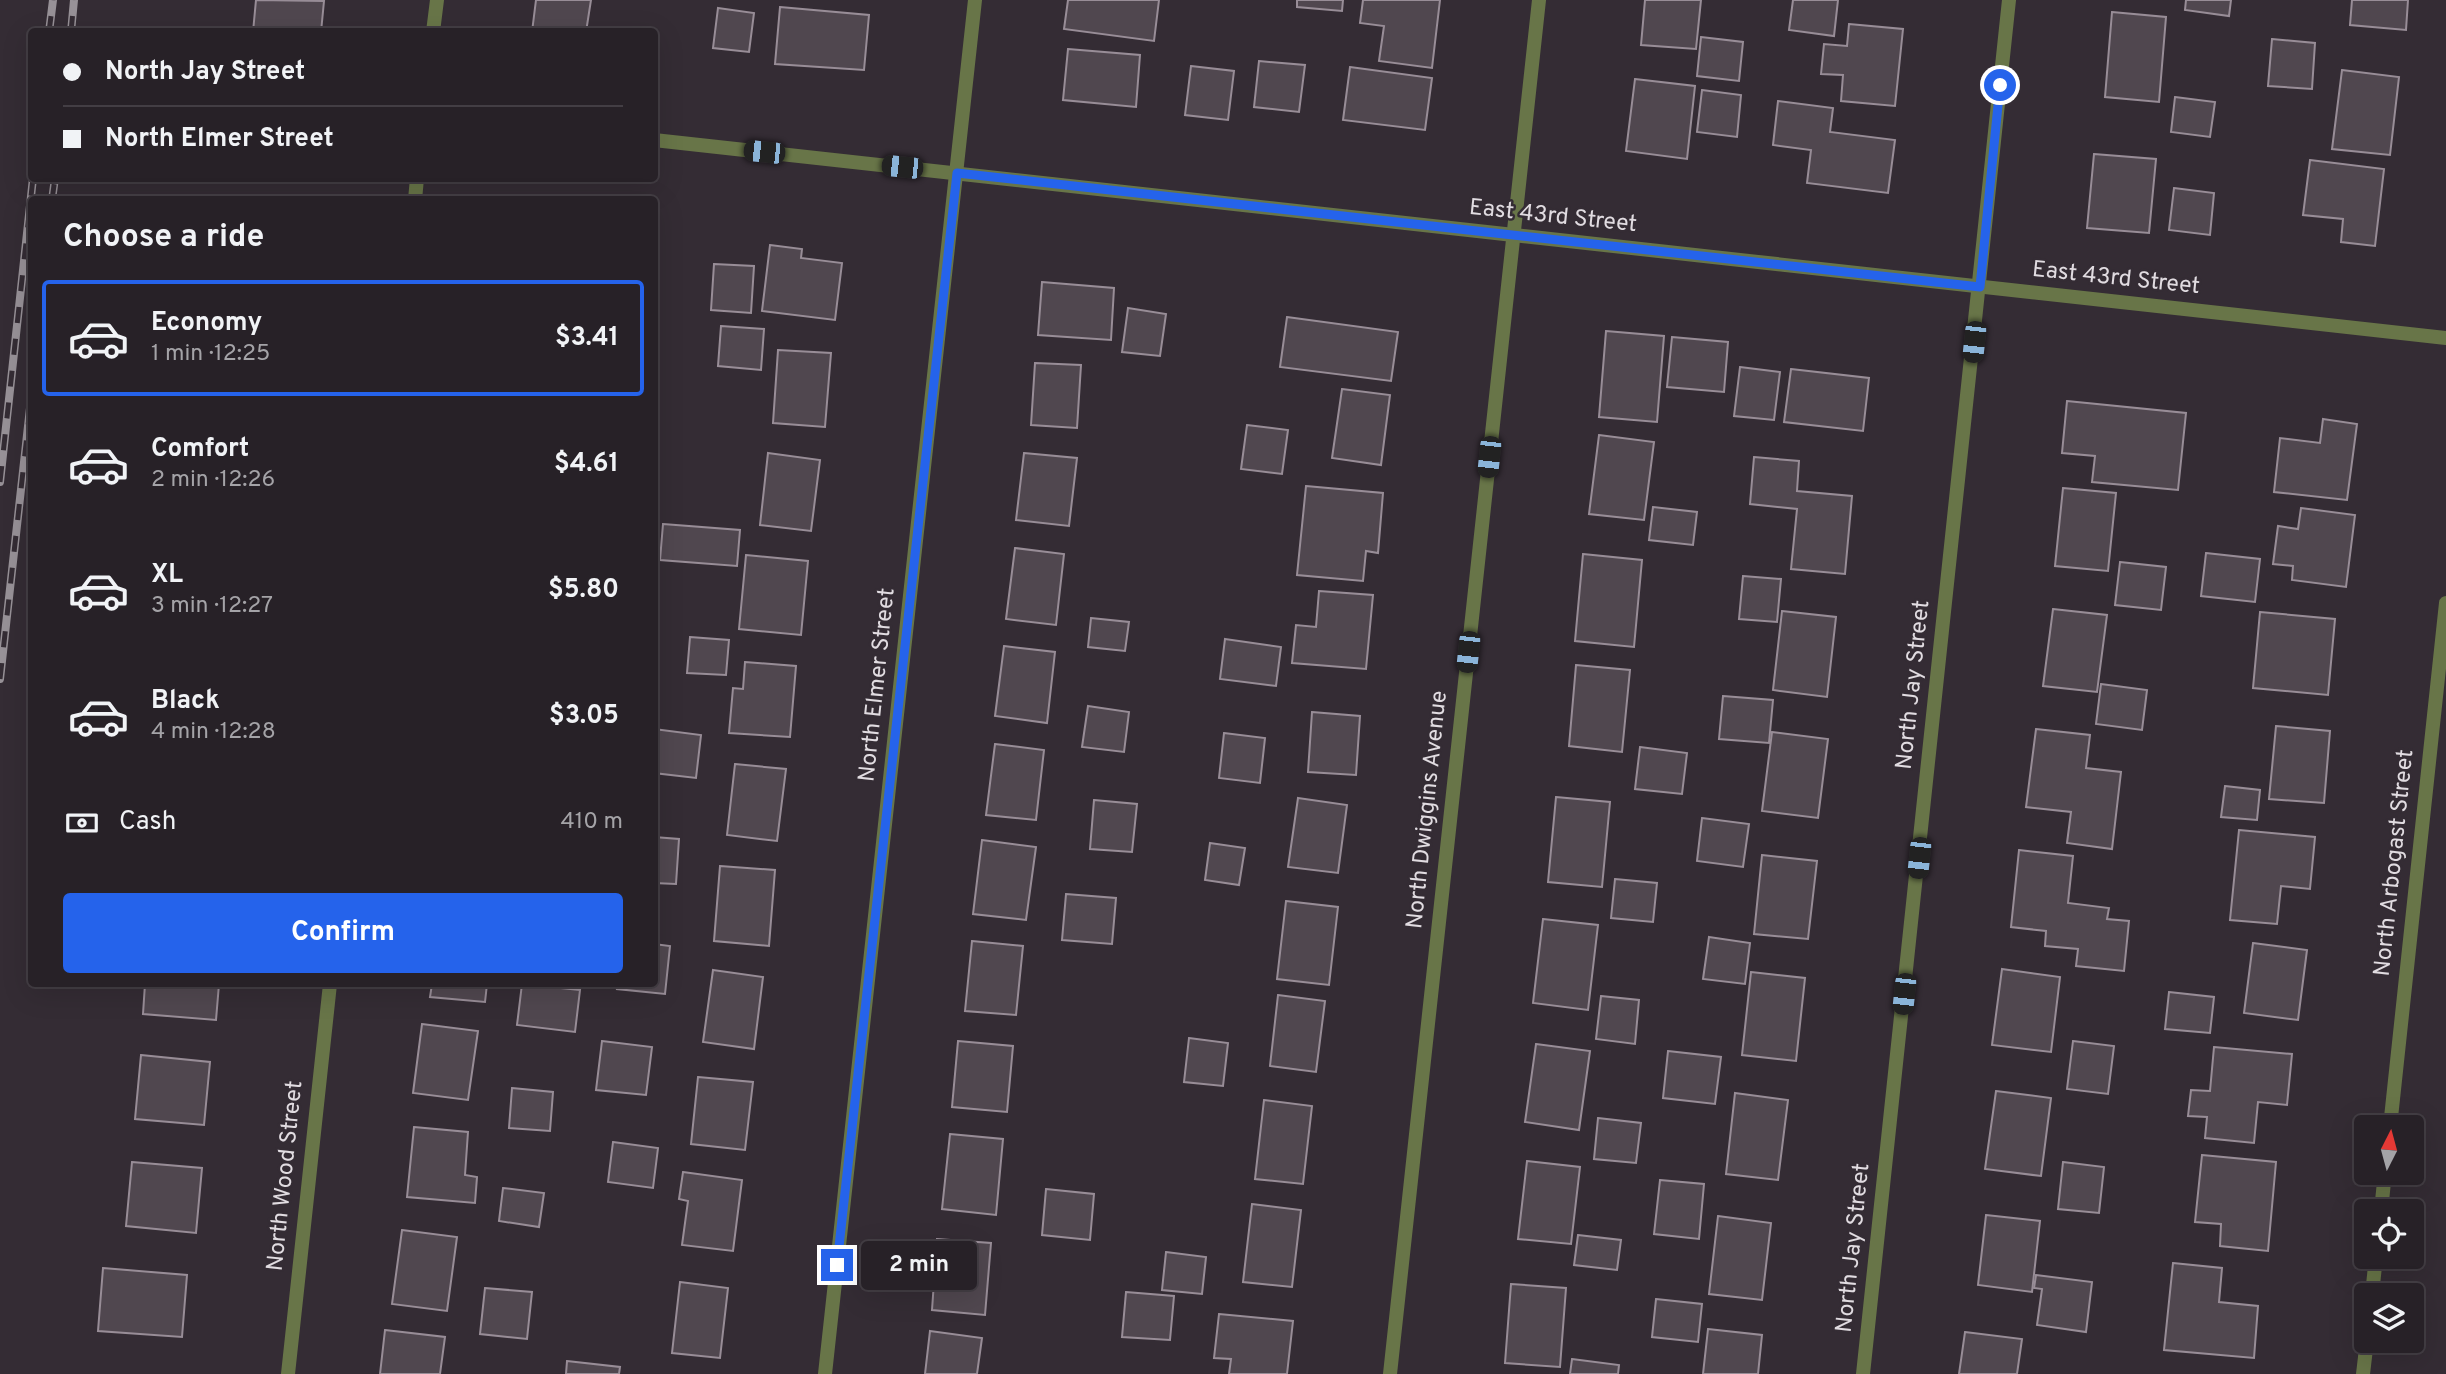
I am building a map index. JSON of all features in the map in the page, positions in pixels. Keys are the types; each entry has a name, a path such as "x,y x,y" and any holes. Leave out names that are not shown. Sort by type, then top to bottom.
{"street":[{"path":"433,28 436,0"},
{"name":"North Elmer Street","path":"825,1374 975,0"},
{"name":"North Dwiggins Avenue","path":"1390,1374 1539,0"},
{"name":"North Jay Street","path":"1863,1374 2009,0"},
{"name":"East 43rd Street","path":"658,140 2446,338"},
{"name":"North Arbogast Street","path":"2391,1115 2446,603"},
{"name":"North Wood Street","path":"288,1374 330,987"},
{"path":"2363,1374 2365,1353"}],"building":[{"path":"256,0 324,1 321,28 253,28"},
{"path":"536,0 591,0 587,28 532,28"},
{"path":"1068,0 1159,0 1154,41 1064,29"},
{"path":"1297,0 1343,0 1342,11 1297,7"},
{"path":"1363,0 1440,0 1432,68 1379,61 1384,26 1360,23"},
{"path":"1645,0 1701,0 1696,49 1641,45"},
{"path":"1793,0 1838,0 1834,36 1789,30"},
{"path":"2186,0 2231,0 2229,16 2185,10"},
{"path":"2352,0 2408,0 2406,30 2350,25"},
{"path":"780,7 869,15 864,70 775,64"},
{"path":"718,8 754,13 749,52 713,48"},
{"path":"2112,12 2166,17 2159,102 2105,97"},
{"path":"1849,24 1903,29 1895,106 1841,101 1843,75 1821,74 1824,44 1847,46"},
{"path":"1701,37 1743,42 1739,81 1697,76"},
{"path":"2272,39 2315,43 2312,89 2268,86"},
{"path":"1068,49 1140,55 1136,107 1063,100"},
{"path":"1259,61 1305,65 1299,112 1254,107"},
{"path":"1191,66 1234,71 1228,120 1185,115"},
{"path":"1350,67 1432,78 1425,130 1343,120"},
{"path":"2342,70 2399,77 2390,155 2332,149"},
{"path":"1635,79 1695,86 1687,159 1626,151"},
{"path":"1702,90 1741,95 1737,137 1697,132"},
{"path":"2175,97 2215,102 2210,137 2171,132"},
{"path":"1778,101 1833,108 1830,132 1895,140 1888,193 1807,183 1811,150 1773,145"},
{"path":"2094,154 2156,159 2149,233 2087,228"},
{"path":"2310,160 2384,169 2375,246 2341,242 2343,219 2303,215"},
{"path":"2174,188 2214,193 2210,235 2169,230"},
{"path":"770,245 802,249 801,258 842,263 835,320 762,311"},
{"path":"714,264 754,266 751,313 711,310"},
{"path":"1042,282 1114,288 1111,340 1038,335"},
{"path":"1128,308 1166,314 1160,356 1122,352"},
{"path":"1287,317 1398,332 1391,381 1280,367"},
{"path":"721,326 764,329 761,370 718,366"},
{"path":"1606,331 1664,336 1657,422 1599,417"},
{"path":"1672,337 1728,342 1724,392 1667,387"},
{"path":"778,350 831,353 825,427 773,423"},
{"path":"1035,363 1081,365 1077,428 1031,425"},
{"path":"1740,367 1780,372 1774,420 1734,416"},
{"path":"1791,369 1869,378 1863,431 1784,422"},
{"path":"1342,389 1390,395 1381,465 1332,458"},
{"path":"2067,401 2186,413 2178,490 2092,482 2095,456 2062,453"},
{"path":"2323,419 2357,424 2347,500 2274,492 2280,438 2320,443"},
{"path":"1247,425 1288,430 1282,474 1241,469"},
{"path":"1599,435 1654,442 1644,520 1589,514"},
{"path":"768,453 820,460 811,531 760,525"},
{"path":"1024,453 1077,458 1069,526 1016,520"},
{"path":"1754,457 1799,461 1797,491 1852,496 1845,574 1791,569 1797,509 1750,504"},
{"path":"1306,486 1383,493 1378,553 1366,551 1363,581 1297,575"},
{"path":"2063,488 2116,493 2108,571 2055,566"},
{"path":"1653,507 1697,512 1693,545 1649,540"},
{"path":"2301,508 2355,515 2346,587 2292,580 2293,566 2273,564 2278,526 2298,529"},
{"path":"663,524 740,530 737,566 660,560"},
{"path":"1015,548 1064,554 1056,625 1006,619"},
{"path":"2206,553 2260,559 2255,602 2201,596"},
{"path":"1583,554 1642,560 1634,647 1575,641"},
{"path":"746,555 808,561 801,635 739,629"},
{"path":"2120,562 2166,567 2161,610 2115,605"},
{"path":"1743,576 1781,579 1777,622 1739,619"},
{"path":"1319,591 1373,595 1366,669 1292,663 1296,625 1316,627"},
{"path":"2053,609 2107,615 2097,692 2043,686"},
{"path":"1782,611 1836,617 1827,697 1773,690"},
{"path":"2260,612 2335,619 2328,695 2253,688"},
{"path":"1091,618 1129,622 1125,651 1088,647"},
{"path":"690,637 729,640 726,675 687,673"},
{"path":"1225,639 1281,647 1276,686 1220,679"},
{"path":"1004,646 1055,652 1047,723 995,716"},
{"path":"745,662 796,666 790,737 729,733 733,688 743,689"},
{"path":"1576,665 1630,670 1622,752 1569,746"},
{"path":"2101,684 2147,690 2142,730 2096,724"},
{"path":"1723,696 1773,700 1769,743 1719,739"},
{"path":"1088,706 1129,712 1124,752 1082,747"},
{"path":"1312,712 1360,716 1356,775 1308,772"},
{"path":"2276,726 2330,731 2324,803 2269,799"},
{"path":"2036,729 2090,735 2086,768 2121,772 2112,849 2067,843 2071,812 2026,807"},
{"path":"658,730 701,735 696,778 658,773"},
{"path":"1772,732 1828,739 1818,818 1762,811"},
{"path":"1224,733 1265,738 1260,783 1219,778"},
{"path":"995,744 1044,750 1036,820 986,815"},
{"path":"1640,747 1687,753 1682,794 1635,789"},
{"path":"735,764 786,769 777,841 727,835"},
{"path":"2225,786 2260,790 2257,820 2221,817"},
{"path":"1556,797 1610,802 1602,887 1548,882"},
{"path":"1298,798 1347,805 1338,873 1288,867"},
{"path":"1094,800 1137,804 1132,852 1090,849"},
{"path":"1702,818 1749,824 1743,867 1697,861"},
{"path":"2239,830 2315,837 2310,889 2281,886 2277,924 2230,920"},
{"path":"658,837 679,839 676,884 658,883"},
{"path":"982,840 1036,847 1026,920 973,914"},
{"path":"1210,843 1245,848 1239,885 1205,880"},
{"path":"2019,850 2073,856 2068,903 2109,908 2107,919 2129,921 2124,971 2076,966 2078,949 2045,946 2046,931 2011,927"},
{"path":"1762,855 1817,861 1808,939 1754,934"},
{"path":"720,866 775,870 769,946 714,941"},
{"path":"1615,879 1657,883 1653,922 1611,918"},
{"path":"1066,894 1116,898 1112,944 1062,940"},
{"path":"1286,901 1338,907 1329,985 1277,979"},
{"path":"1543,919 1598,925 1588,1010 1533,1003"},
{"path":"1709,937 1750,943 1745,984 1703,979"},
{"path":"972,941 1023,946 1016,1015 965,1011"},
{"path":"2253,943 2307,950 2298,1020 2244,1013"},
{"path":"658,944 670,946 665,994 617,989 658,987"},
{"path":"2002,969 2060,977 2051,1052 1992,1045"},
{"path":"713,970 763,977 754,1049 703,1042"},
{"path":"1751,972 1805,978 1796,1061 1742,1055"},
{"path":"145,987 219,987 216,1020 143,1014"},
{"path":"432,987 487,987 485,1002 430,997"},
{"path":"522,987 580,990 575,1032 517,1025"},
{"path":"2169,992 2214,997 2210,1033 2165,1029"},
{"path":"1278,995 1325,1001 1316,1072 1270,1066"},
{"path":"1601,996 1639,1000 1635,1044 1596,1039"},
{"path":"422,1024 478,1031 468,1100 413,1093"},
{"path":"1189,1038 1228,1043 1223,1086 1184,1082"},
{"path":"602,1041 652,1047 646,1095 596,1090"},
{"path":"958,1041 1013,1046 1007,1112 952,1107"},
{"path":"2073,1041 2114,1046 2108,1094 2067,1089"},
{"path":"1536,1044 1590,1051 1579,1130 1525,1122"},
{"path":"2214,1047 2292,1054 2287,1105 2258,1102 2254,1143 2205,1138 2207,1117 2188,1116 2191,1090 2210,1091"},
{"path":"1668,1051 1721,1057 1715,1104 1663,1098"},
{"path":"141,1055 210,1062 204,1125 135,1119"},
{"path":"698,1077 753,1082 745,1150 691,1144"},
{"path":"512,1088 553,1092 550,1131 509,1128"},
{"path":"1996,1091 2051,1098 2041,1176 1985,1169"},
{"path":"1735,1093 1788,1100 1778,1180 1726,1174"},
{"path":"1264,1100 1312,1106 1303,1184 1255,1179"},
{"path":"1598,1118 1641,1123 1636,1163 1594,1159"},
{"path":"414,1127 468,1132 465,1175 477,1177 475,1203 407,1197"},
{"path":"950,1134 1003,1139 996,1215 942,1209"},
{"path":"613,1142 658,1148 653,1188 608,1182"},
{"path":"2202,1155 2276,1162 2268,1251 2220,1246 2221,1224 2195,1222"},
{"path":"1527,1161 1580,1167 1571,1244 1518,1239"},
{"path":"132,1162 202,1168 196,1233 126,1226"},
{"path":"2063,1162 2104,1167 2099,1213 2058,1209"},
{"path":"683,1172 742,1180 733,1251 682,1245 688,1201 679,1199"},
{"path":"1660,1180 1704,1184 1699,1239 1654,1234"},
{"path":"503,1188 544,1193 539,1227 499,1221"},
{"path":"1046,1189 1094,1194 1090,1240 1042,1235"},
{"path":"1252,1204 1301,1210 1292,1287 1243,1282"},
{"path":"1986,1215 2040,1221 2032,1292 1978,1285"},
{"path":"1718,1216 1771,1223 1762,1300 1709,1294"},
{"path":"402,1230 457,1237 447,1311 392,1304"},
{"path":"1578,1235 1621,1240 1617,1270 1574,1265"},
{"path":"937,1239 991,1243 985,1315 932,1310"},
{"path":"1166,1252 1206,1257 1202,1294 1162,1290"},
{"path":"2173,1263 2222,1268 2219,1302 2258,1306 2254,1358 2164,1350"},
{"path":"103,1268 187,1275 182,1337 98,1331"},
{"path":"2036,1275 2092,1282 2086,1332 2037,1325 2042,1289 2034,1288"},
{"path":"680,1282 728,1288 720,1358 672,1353"},
{"path":"1511,1284 1566,1288 1560,1367 1505,1363"},
{"path":"485,1288 532,1292 527,1339 480,1334"},
{"path":"1126,1292 1174,1296 1170,1340 1122,1337"},
{"path":"1656,1299 1702,1304 1698,1342 1652,1337"},
{"path":"1219,1314 1293,1321 1287,1374 1229,1374 1231,1359 1214,1358"},
{"path":"1708,1329 1762,1335 1758,1374 1703,1374"},
{"path":"385,1330 445,1337 440,1374 380,1374"},
{"path":"930,1331 982,1338 977,1374 925,1374"},
{"path":"1965,1332 2022,1339 2017,1374 1959,1374"},
{"path":"1572,1359 1619,1365 1618,1374 1570,1374"},
{"path":"567,1361 620,1367 619,1374 566,1374"}],"railway":[{"path":"50,28 53,0"},
{"path":"71,28 74,0"},
{"path":"31,196 33,182"},
{"path":"53,196 54,182"},
{"path":"0,482 28,224"},
{"path":"0,679 28,426"}],"route":[{"path":"837,1265 957,173 1980,287 2000,85"}]}
